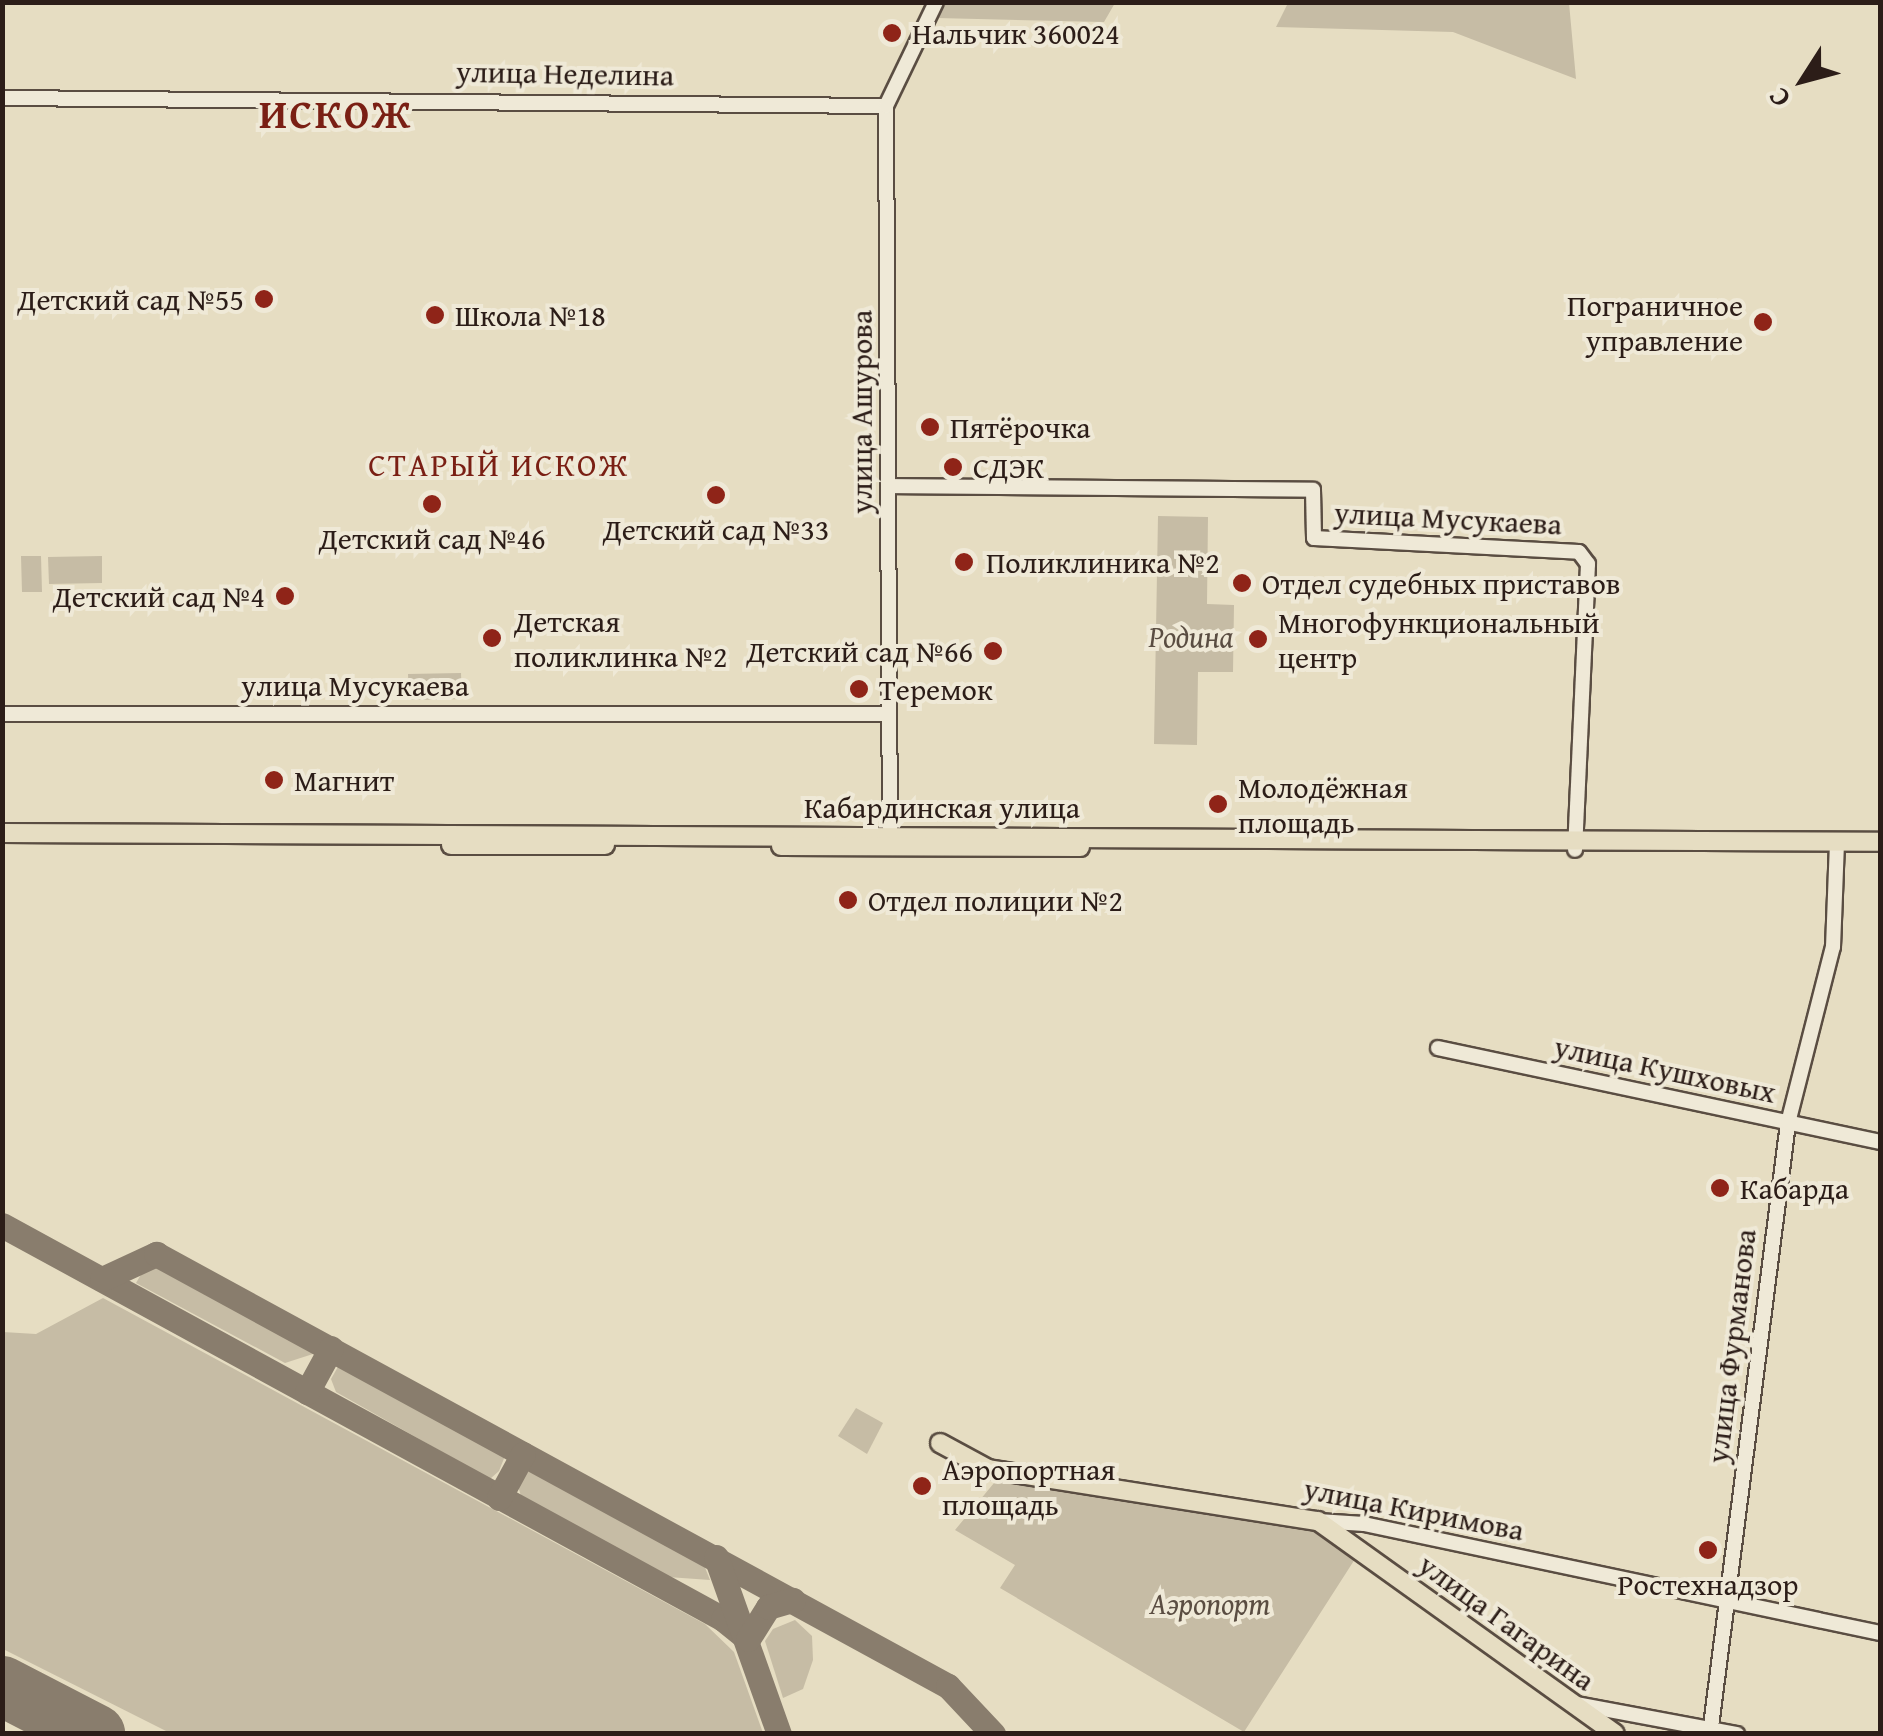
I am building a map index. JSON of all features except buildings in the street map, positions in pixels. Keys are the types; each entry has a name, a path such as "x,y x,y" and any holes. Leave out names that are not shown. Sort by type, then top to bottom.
{"main road":[{"name":"Кабардинская улица","path":"2,833 1575,845 1837,846 1880,842"},
{"name":"Кабардинская улица","path":"2,843 890,840"},
{"name":"Кабардинская улица","path":"1837,846 1880,852"},
{"name":"улица Киримова","path":"940,1442 988,1468 1318,1520"},
{"name":"улица Гагарина","path":"1318,1520 1615,1734"}],"street":[{"name":"улица Ашурова","path":"890,840 886,106 936,2"},
{"name":"улица Неделина","path":"2,98 886,106"},
{"name":"улица Мусукаева","path":"889,486 1313,490 1314,538 1579,552 1588,564 1575,845"},
{"name":"улица Мусукаева","path":"2,714 888,714"},
{"name":"улица Фурманова","path":"1711,1731 1788,1123 1833,947 1837,846"},
{"name":"улица Кушховых","path":"1438,1048 1880,1142"},
{"name":"улица Киримова","path":"1318,1520 1364,1524 1880,1632"},
{"path":"1576,1704 1737,1734"}],"green space":[{"path":"945,2 1115,3 1104,22 937,18"},
{"path":"1288,3 1569,3 1576,79 1453,32 1276,27"},
{"name":"Родина","path":"1158,516 1208,517 1207,604 1234,605 1233,672 1198,672 1197,745 1154,744"},
{"path":"21,556 41,556 42,592 22,592"},
{"path":"102,556 102,583 49,584 48,557"},
{"path":"461,673 462,699 409,700 408,674"},
{"path":"157,1266 316,1353 285,1363 136,1283 143,1271"},
{"path":"103,1298 705,1624 734,1652 763,1733 170,1733 3,1649 3,1332 36,1334"},
{"path":"339,1365 505,1456 499,1471 490,1479 336,1392 331,1379"},
{"path":"856,1408 883,1423 867,1454 838,1436"},
{"path":"530,1470 704,1565 710,1580 668,1577 521,1496 517,1483"},
{"name":"Аэропорт","path":"999,1477 1311,1527 1355,1559 1244,1732 1000,1588 1015,1565 955,1530"},
{"path":"795,1620 812,1636 813,1660 803,1689 783,1698 765,1641 773,1629"}],"taxiway":[{"path":"2,1225 723,1619 748,1639"},
{"path":"102,1279 156,1254 948,1686 993,1734"},
{"path":"307,1392 331,1348"},
{"path":"499,1498 523,1454"},
{"path":"716,1557 779,1734"},
{"path":"748,1639 768,1607 793,1600"}],"runway":[{"path":"2,1686 95,1734"}],"place":[{"name":"Нальчик 360024","path":"892,33"},
{"name":"Детский сад №55","path":"264,299"},
{"name":"Школа №18","path":"435,315"},
{"name":"Пограничное управление","path":"1763,322"},
{"name":"Пятёрочка","path":"930,427"},
{"name":"СДЭК","path":"953,467"},
{"name":"Детский сад №33","path":"716,495"},
{"name":"Детский сад №46","path":"432,504"},
{"name":"Поликлиника №2","path":"964,562"},
{"name":"Отдел судебных приставов","path":"1242,583"},
{"name":"Детский сад №4","path":"285,596"},
{"name":"Детская поликлинка №2","path":"492,638"},
{"name":"Многофункциональный центр","path":"1258,639"},
{"name":"Детский сад №66","path":"993,651"},
{"name":"Теремок","path":"859,689"},
{"name":"Магнит","path":"274,780"},
{"name":"Молодёжная площадь","path":"1218,804"},
{"name":"Отдел полиции №2","path":"848,900"},
{"name":"Кабарда","path":"1720,1188"},
{"name":"Аэропортная площадь","path":"922,1486"},
{"name":"Ростехнадзор","path":"1708,1550"}],"district":[{"name":"ИСКОЖ","path":"336,114"},
{"name":"СТАРЫЙ ИСКОЖ","path":"499,465"}]}
